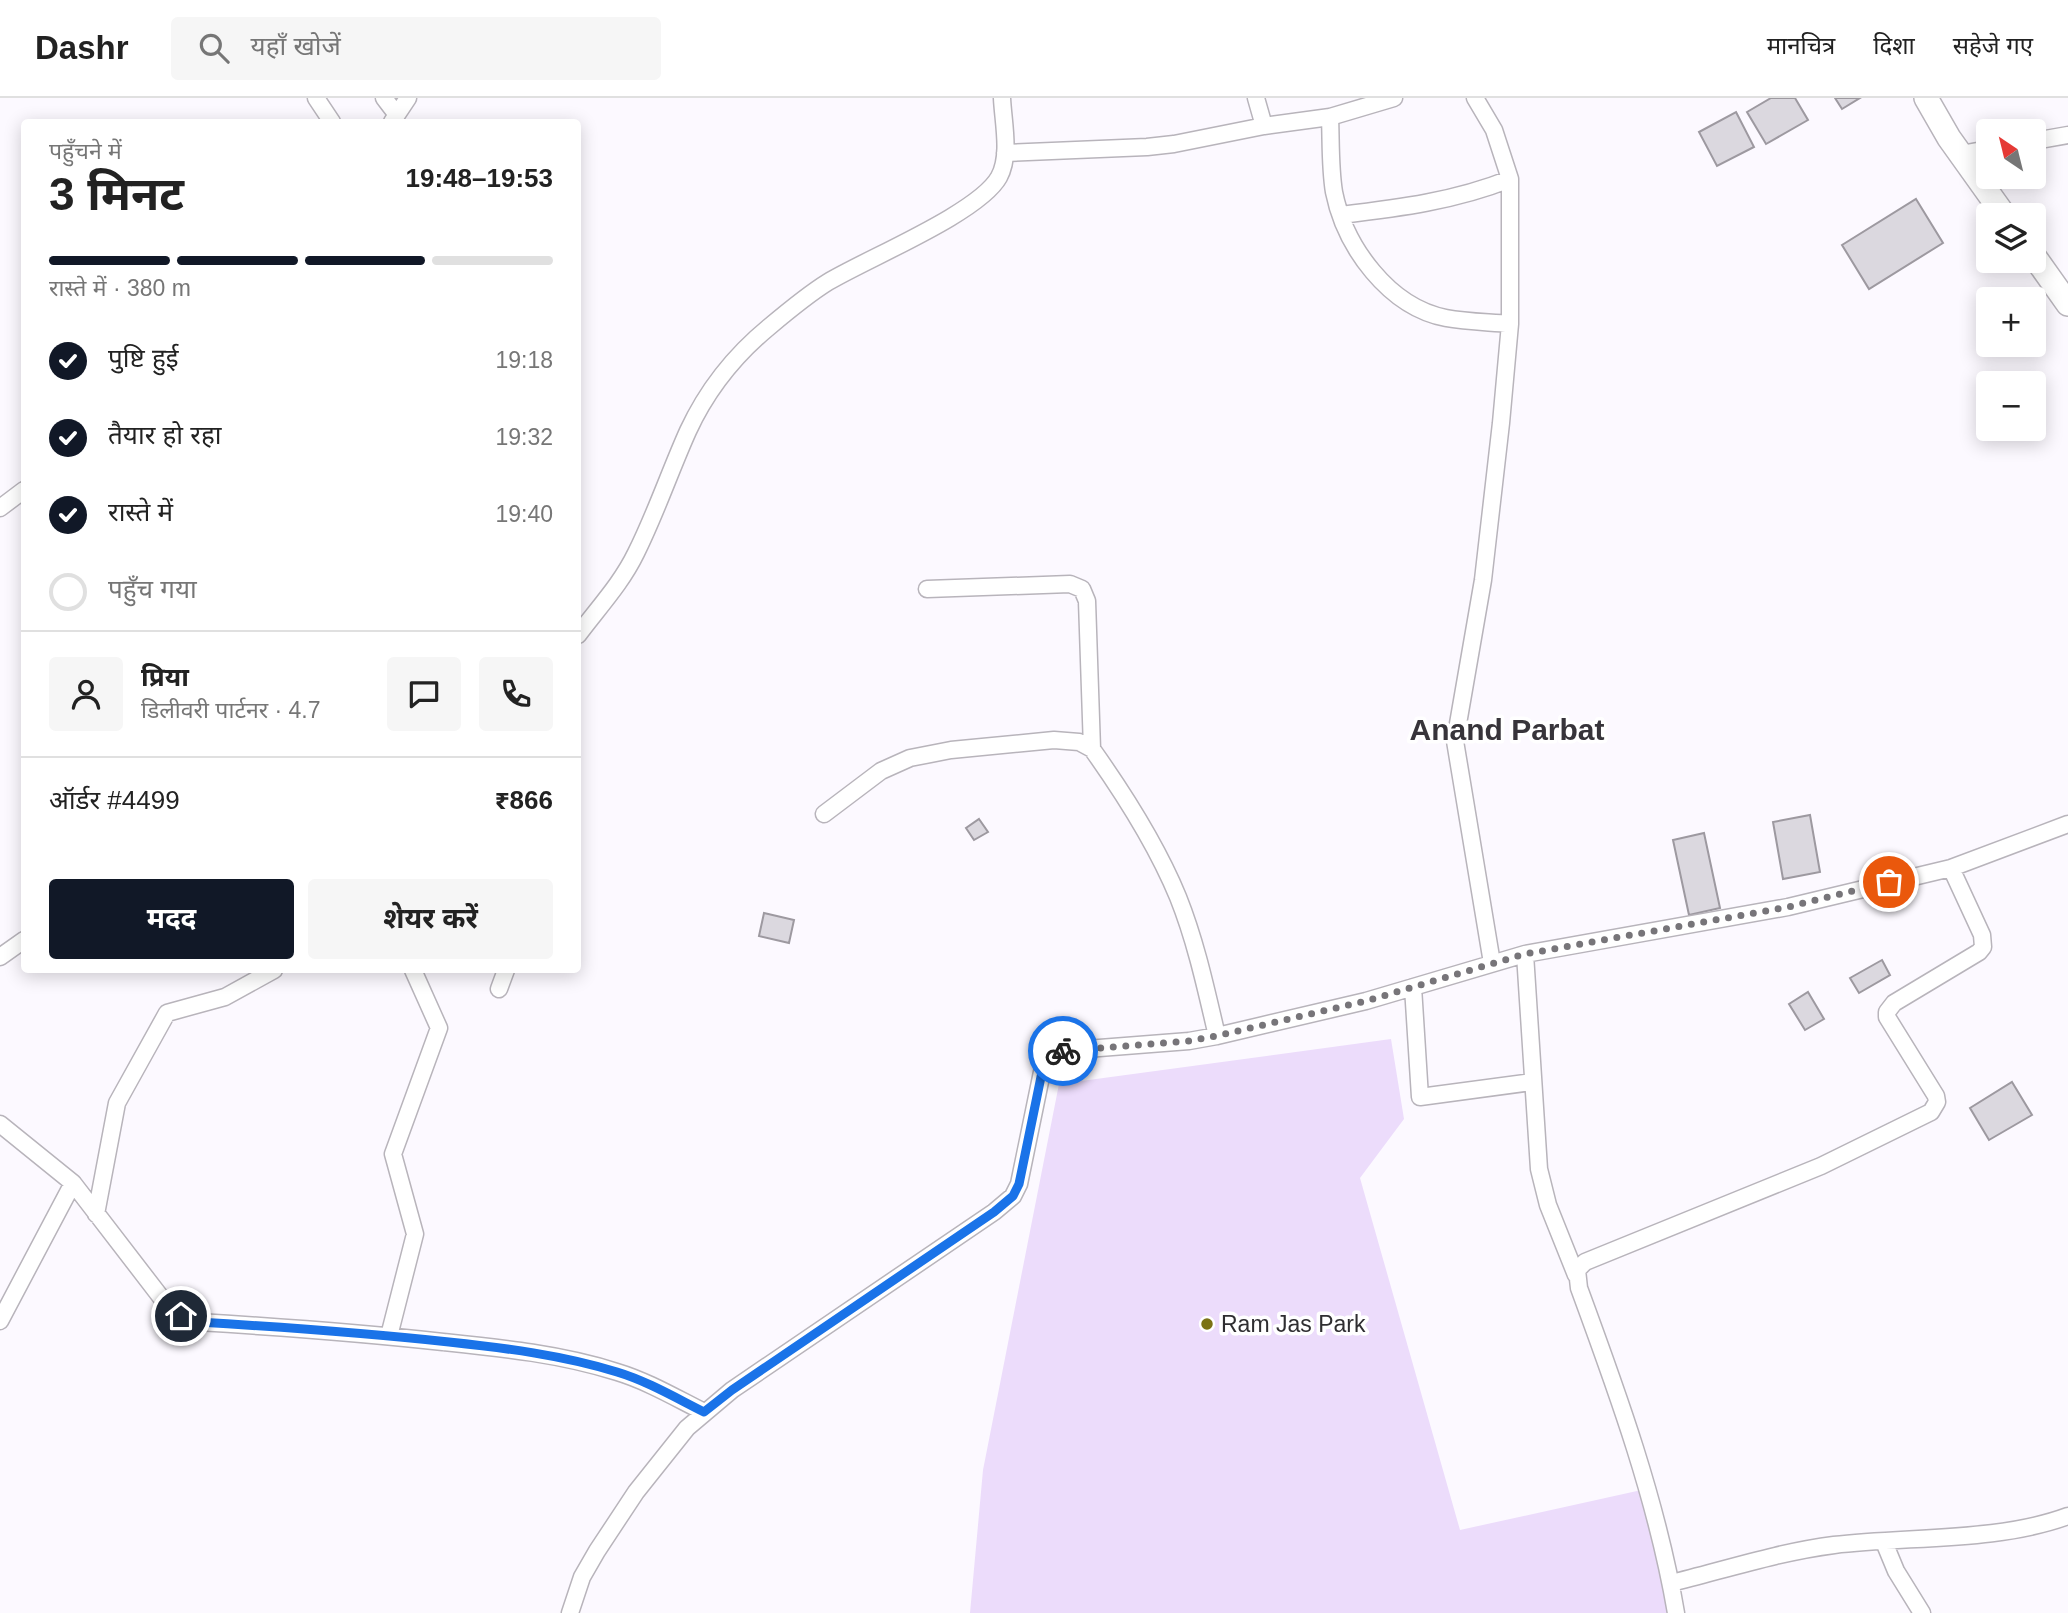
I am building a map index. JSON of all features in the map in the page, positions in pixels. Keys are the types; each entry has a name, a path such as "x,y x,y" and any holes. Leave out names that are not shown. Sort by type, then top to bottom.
{"street":[{"path":"316,98 330,119"},
{"path":"384,98 394,119"},
{"path":"394,119 408,98"},
{"path":"581,631 627,570 689,429 722,374 746,347 828,282 945,220 978,199 998,178 1004,165 1002,98"},
{"path":"1256,98 1264,126"},
{"path":"1005,153 1147,147 1330,117 1394,98"},
{"path":"1475,98 1494,130 1510,179 1510,324 1483,580 1455,741 1492,963"},
{"path":"1926,98 1996,203"},
{"path":"1330,117 1331,174 1341,215 1356,250 1387,286 1422,310 1445,318 1510,324"},
{"path":"2046,139 2068,135"},
{"path":"1961,154 1976,151"},
{"path":"1341,215 1420,206 1477,192 1510,179"},
{"path":"2046,273 2068,304"},
{"path":"0,496 21,482"},
{"path":"0,508 21,492"},
{"path":"927,589 1070,584 1083,589 1087,601 1092,748 1154,847 1167,873 1182,909 1201,969 1216,1036"},
{"path":"824,814 881,771 910,758 951,750 1054,740 1079,742 1092,748"},
{"path":"570,1613 582,1577 610,1531 664,1455 704,1412 732,1390 959,1237 1013,1196 1019,1184 1042,1072 1053,1056 1061,1051 1189,1041 1216,1036 1352,1005 1525,954 1788,907 1951,868 2068,824"},
{"path":"1576,1275 1580,1264 1821,1166 1931,1112 1937,1102 1936,1096 1886,1012 1894,1003 1979,952 1983,947 1982,935 1951,868"},
{"path":"0,957 21,942"},
{"path":"1525,954 1532,1082 1543,1190 1576,1275 1637,1452 1671,1583 1676,1613"},
{"path":"96,1213 117,1103 167,1013 225,997 269,973"},
{"path":"389,1336 415,1234 393,1154 439,1028 415,973"},
{"path":"499,989 505,973"},
{"path":"1413,987 1420,1097 1532,1082"},
{"path":"0,1124 73,1183 163,1300 181,1316 198,1322 389,1336 490,1347 584,1362 620,1372 704,1412"},
{"path":"0,1321 73,1183"},
{"path":"1671,1583 1805,1550 2002,1531 2068,1516"},
{"path":"1884,1542 1896,1572 1922,1613"}],"shaded area":[{"name":"Ram Jas Park","path":"1391,1039 1404,1119 1360,1178 1460,1530 1646,1489 1671,1613 970,1613 983,1470 1059,1084"}],"building":[{"path":"1771,98 1795,98 1808,120 1766,144 1747,112"},
{"path":"1835,98 1860,98 1842,109"},
{"path":"1736,112 1754,147 1717,166 1699,132"},
{"path":"1916,199 1943,243 1869,289 1842,245"},
{"path":"1810,815 1820,872 1783,879 1773,822"},
{"path":"979,819 988,832 974,840 966,828"},
{"path":"1704,833 1720,908 1689,915 1673,840"},
{"path":"764,913 794,920 789,943 759,936"},
{"path":"1882,960 1890,975 1859,993 1850,978"},
{"path":"1808,992 1824,1019 1805,1030 1789,1004"},
{"path":"2012,1082 2032,1115 1989,1140 1970,1108"}],"way so far":[{"path":"1063,1051 1189,1041 1216,1036 1366,1001 1525,954 1788,907 1889,882"}],"place":[{"name":"Ram Jas Park","path":"1207,1324"}],"district":[{"name":"Anand Parbat","path":"1507,730"}],"route":[{"path":"181,1316 198,1322 352,1332 558,1357 620,1372 704,1412 732,1390 959,1237 1013,1196 1019,1184 1042,1072 1053,1056 1063,1051"}]}
